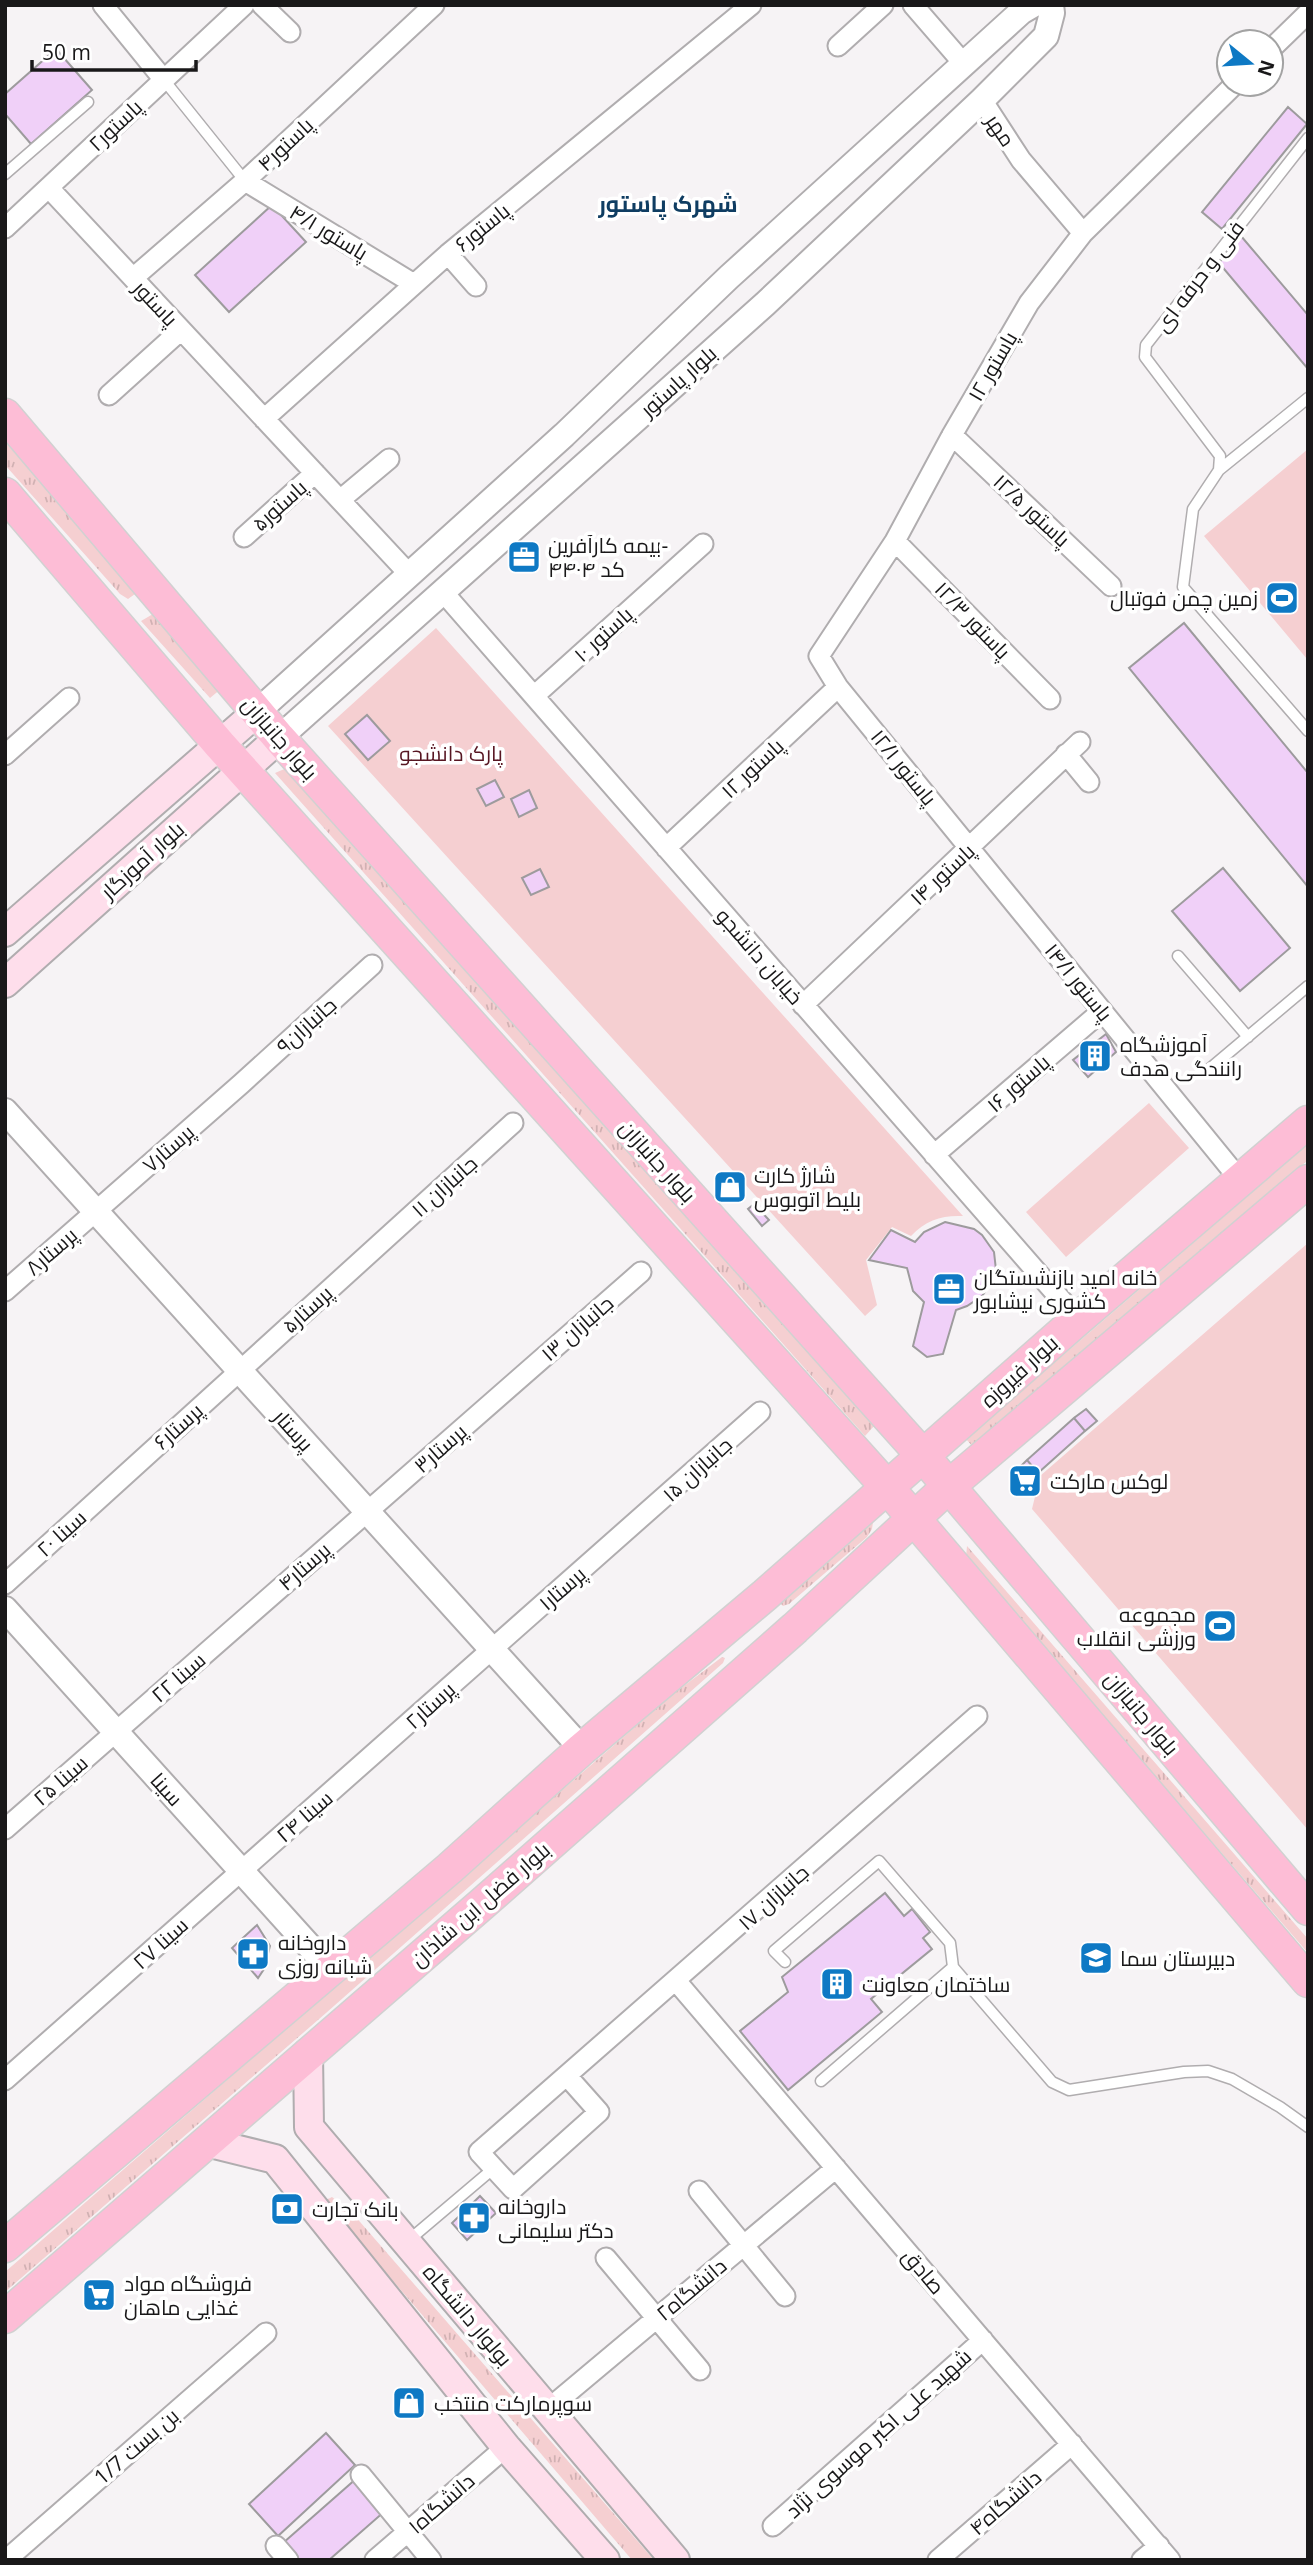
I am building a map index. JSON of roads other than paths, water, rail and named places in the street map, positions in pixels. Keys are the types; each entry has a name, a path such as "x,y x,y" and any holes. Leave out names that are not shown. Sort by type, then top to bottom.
{"main road":[{"name":"بلوار جانبازان","path":"5,415 279,738 924,1457 1308,1909"},
{"path":"5,494 242,770 914,1517 1308,1981"},
{"path":"111,617 139,611 148,598 149,584"},
{"name":"بلوار آموزگار","path":"5,932 257,712"},
{"name":"بلوار آموزگار","path":"5,983 279,738"},
{"name":"بلوار فیروزه","path":"924,1457 1078,1319 1308,1122"},
{"name":"بلوار فیروزه","path":"949,1486 1308,1181"},
{"path":"5,2246 450,1868 582,1749 924,1457"},
{"name":"بلوار فضل ابن شاذان","path":"5,2317 482,1904 795,1628 949,1486"},
{"path":"765,1595 795,1628"},
{"name":"بولوار دانشگاه","path":"308,2053 309,2127 675,2560"},
{"path":"206,2143 275,2159 506,2447 605,2560"}],"street":[{"path":"103,5 164,80"},
{"name":"پاستور۲","path":"5,228 244,5"},
{"path":"262,5 290,32"},
{"name":"پاستور۴","path":"133,278 245,181 434,5"},
{"name":"پاستور۶","path":"264,419 448,254 751,5"},
{"path":"838,46 883,5"},
{"path":"913,5 964,64"},
{"name":"بلوار پاستور","path":"257,712 564,435 729,277 1021,12 1033,5"},
{"name":"بلوار پاستور","path":"279,738 765,304 982,100 1046,36 1052,13 1051,5"},
{"path":"1285,35 1308,13"},
{"name":"۱۲ پاستور","path":"838,687 819,656 895,541 952,435 1030,303 1083,233 1221,98"},
{"name":"مهر","path":"982,100 1021,160 1083,233"},
{"name":"پاستور ۴/۱","path":"245,181 414,284"},
{"name":"پاستور","path":"48,188 409,574"},
{"path":"448,254 476,286"},
{"path":"109,395 181,330"},
{"path":"564,435 587,461"},
{"name":"پاستور ۱۲/۵","path":"952,435 1111,586"},
{"path":"340,500 389,459"},
{"name":"پاستور۵","path":"244,537 315,473"},
{"name":"پاستور ۱۲/۳","path":"895,541 1050,699"},
{"name":"پاستور ۱۰","path":"534,696 702,544"},
{"name":"خیابان دانشجو","path":"443,592 1078,1319"},
{"name":"پاستور ۱۲/۱","path":"838,687 970,848"},
{"name":"پاستور ۱۲","path":"666,848 838,687"},
{"path":"5,755 69,698"},
{"name":"پاستور ۱۴","path":"803,1005 1073,748 1089,782"},
{"name":"پاستور ۱۴/۱","path":"970,848 1240,1180"},
{"name":"جانبازان۹","path":"241,1084 372,965"},
{"name":"پاستور ۱۶","path":"934,1156 1102,1011"},
{"name":"پرستار۷","path":"96,1211 241,1084"},
{"name":"پرستار","path":"5,1111 582,1749"},
{"name":"جانبازان ۱۱","path":"374,1248 513,1124"},
{"name":"پرستار۸","path":"5,1291 96,1211"},
{"name":"پرستار۵","path":"240,1370 374,1248"},
{"name":"جانبازان ۱۳","path":"512,1384 641,1272"},
{"name":"پرستار۶","path":"116,1483 240,1370"},
{"name":"پرستار۳","path":"367,1511 512,1384"},
{"name":"جانبازان ۱۵","path":"633,1526 760,1412"},
{"name":"سینا ۲۰","path":"5,1584 116,1483"},
{"name":"پرستار۴","path":"241,1621 367,1511"},
{"name":"پرستار۱","path":"492,1650 633,1526"},
{"name":"سینا","path":"5,1609 329,1969"},
{"name":"سینا ۲۲","path":"116,1732 241,1621"},
{"name":"پرستار۲","path":"367,1760 492,1650"},
{"name":"جانبازان ۱۷","path":"494,2168 479,2152 677,1982 977,1716"},
{"name":"سینا ۲۵","path":"5,1829 116,1732"},
{"name":"سینا ۲۴","path":"241,1871 367,1760"},
{"name":"سینا ۲۷","path":"5,2080 241,1871"},
{"name":"صادق","path":"677,1982 1165,2553"},
{"path":"494,2168 513,2189 599,2112 567,2076"},
{"name":"دانشگاه۲","path":"547,2410 836,2168"},
{"path":"699,2191 785,2296"},
{"path":"607,2258 700,2370"},
{"name":"بن بست 1/7","path":"6,2560 266,2333"},
{"name":"شهید علی اکبر موسوی نژاد","path":"773,2526 983,2340"},
{"name":"دانشگاه۴","path":"938,2560 1072,2444"},
{"name":"دانشگاه۱","path":"375,2560 506,2447"},
{"path":"361,2475 431,2560"},
{"path":"1142,2560 1165,2553"}],"lane":[{"path":"164,80 245,181"},
{"path":"5,174 88,102"},
{"name":"فنی و حرفه ای","path":"1219,470 1220,456 1145,357 1146,345 1308,138"},
{"path":"1308,397 1219,470 1193,509 1183,587 1308,731"},
{"path":"1178,956 1248,1037"},
{"path":"1207,1072 1308,986"},
{"path":"785,1962 774,1951 879,1861 950,1943 953,1967 1052,2082 1069,2090 1184,2072 1208,2071 1232,2079 1308,2127"},
{"path":"821,2081 953,1967"},
{"path":"406,2242 494,2168"}],"place":[{"name":"بیمه کارآفرین- کد ۴۴۰۴","path":"524,557"},
{"name":"زمین چمن فوتبال","path":"1282,598"},
{"name":"آموزشگاه رانندگی هدف","path":"1095,1056"},
{"name":"شارژ کارت بلیط اتوبوس","path":"730,1187"},
{"name":"خانه امید بازنشستگان کشوری نیشابور","path":"949,1289"},
{"name":"لوکس مارکت","path":"1025,1481"},
{"name":"مجموعه ورزشی انقلاب","path":"1220,1626"},
{"name":"داروخانه شبانه روزی","path":"253,1954"},
{"name":"دبیرستان سما","path":"1096,1958"},
{"name":"ساختمان معاونت","path":"837,1984"},
{"name":"بانک تجارت","path":"287,2209"},
{"name":"داروخانه دکتر سلیمانی","path":"474,2218"},
{"name":"فروشگاه مواد غذایی ماهان","path":"99,2295"},
{"name":"سوپرمارکت منتخب","path":"409,2403"}],"district":[{"name":"شهرک پاستور","path":"668,203"}],"park label":[{"name":"پارک دانشجو","path":"451,753"}]}
